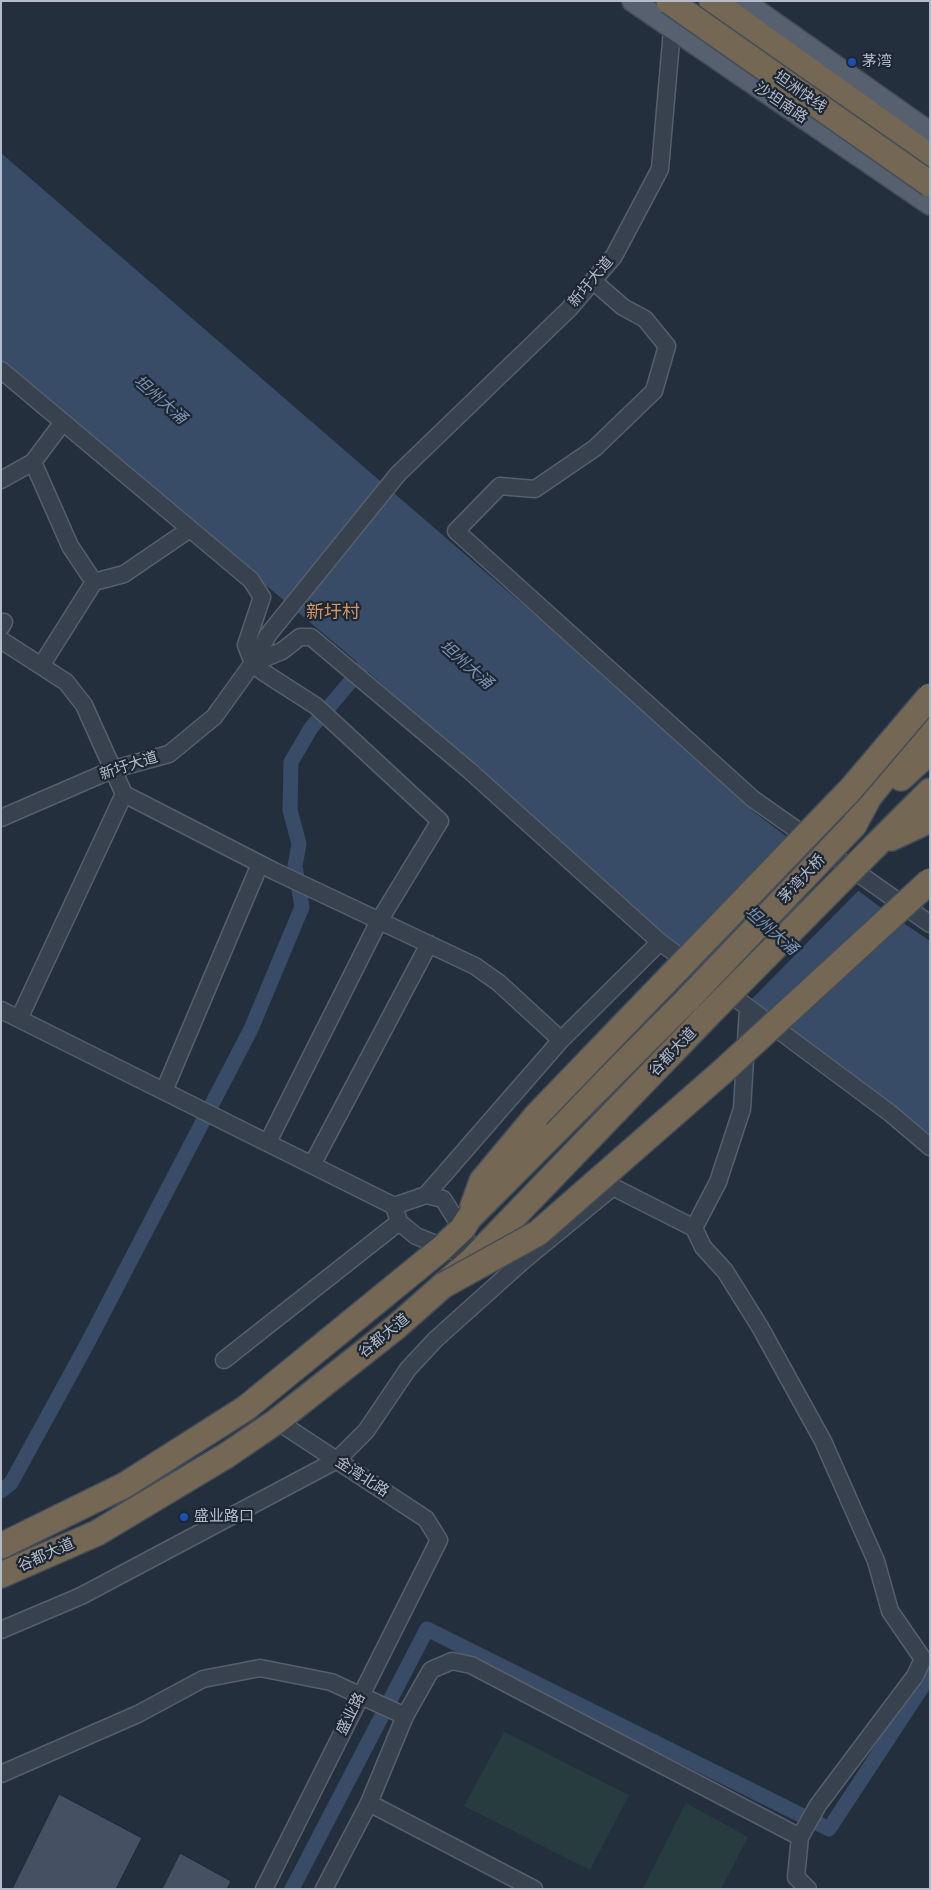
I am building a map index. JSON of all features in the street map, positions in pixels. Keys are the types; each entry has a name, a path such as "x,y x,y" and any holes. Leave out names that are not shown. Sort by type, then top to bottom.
{"highway":[{"name":"坦洲快线","path":"669,1 930,184"},
{"name":"坦洲快线","path":"712,1 930,157"},
{"path":"465,1224 482,1181 537,1115 851,789 930,696"},
{"path":"854,825 869,797 930,721"},
{"path":"854,825 930,750"},
{"path":"875,846 930,791"},
{"path":"875,846 930,820"},
{"name":"茅湾大桥","path":"688,999 854,825"},
{"name":"茅湾大桥","path":"706,1017 875,846"},
{"path":"444,1285 538,1233 722,1072 930,881"},
{"name":"谷都大道","path":"1,1546 125,1485 246,1408 442,1248 688,999"},
{"name":"谷都大道","path":"1,1575 98,1533 227,1456 277,1421 396,1327 473,1259 706,1017"}],"main road":[{"path":"743,1 930,133"},
{"name":"沙坦南路","path":"635,4 930,204"}],"street":[{"path":"672,30 690,1"},
{"name":"新圩大道","path":"1,818 114,769 169,754 214,717 253,663 268,635 398,474 569,309 593,281 614,256 660,169 672,30"},
{"path":"593,281 623,306 645,319 667,346 654,391 595,448 535,489 500,486 456,531 753,799 930,924"},
{"path":"1,370 251,580 262,598 246,645 253,663 262,672 316,706 440,821 379,921 268,1142"},
{"path":"1,480 33,462 63,422"},
{"path":"33,462 70,546 94,582"},
{"path":"40,666 94,582 124,574 190,529"},
{"path":"253,663 282,651 300,637 311,637 470,771 660,942 890,1113 930,1147"},
{"path":"1,640 66,682 84,705 124,794 260,864 475,966 500,983 561,1040"},
{"path":"19,1019 124,794"},
{"path":"164,1091 260,864"},
{"path":"1,1010 394,1206 426,1195 561,1040 660,942"},
{"path":"312,1165 429,944"},
{"path":"694,1228 718,1182 742,1108 748,1008"},
{"path":"1,1630 81,1596 337,1460 366,1431 408,1369 436,1339 523,1261 613,1188 694,1228 703,1247 724,1271 760,1327 823,1441 876,1560 890,1611 927,1655 916,1676 818,1804 800,1837 796,1877 808,1889"},
{"path":"426,1195 443,1199 465,1224 473,1259"},
{"path":"394,1206 399,1222 416,1236 473,1259"},
{"path":"224,1360 399,1222"},
{"name":"金湾北路","path":"277,1421 426,1519 439,1540"},
{"name":"盛业路","path":"264,1889 360,1694 439,1540"},
{"path":"324,1889 369,1803 405,1716 431,1670 452,1661 471,1665 800,1837"},
{"path":"1,1774 138,1714 203,1679 260,1668 331,1682 405,1716"},
{"path":"369,1803 534,1889"}],"green space":[{"path":"504,1732 629,1795 590,1870 464,1806"},
{"path":"686,1803 748,1837 721,1889 643,1889"}],"water":[{"name":"坦州大涌","path":"1,153 550,628 754,812 884,910 930,941 930,1135 820,1051 668,943 363,667 1,362"}],"pier":[{"path":"803,846 860,889 748,1003 689,961"}],"building":[{"path":"59,1794 142,1838 116,1889 12,1889"},
{"path":"180,1853 231,1881 227,1889 162,1889"}],"waterway":[{"path":"1,1491 11,1483 86,1346 251,1029 302,907 295,866 299,844 290,810 291,762 311,728 363,667"},
{"path":"292,1889 427,1629 829,1829 930,1675"}],"place":[{"name":"茅湾","path":"852,62"},
{"name":"盛业路口","path":"184,1517"}],"district":[{"name":"新圩村","path":"333,613"}]}
